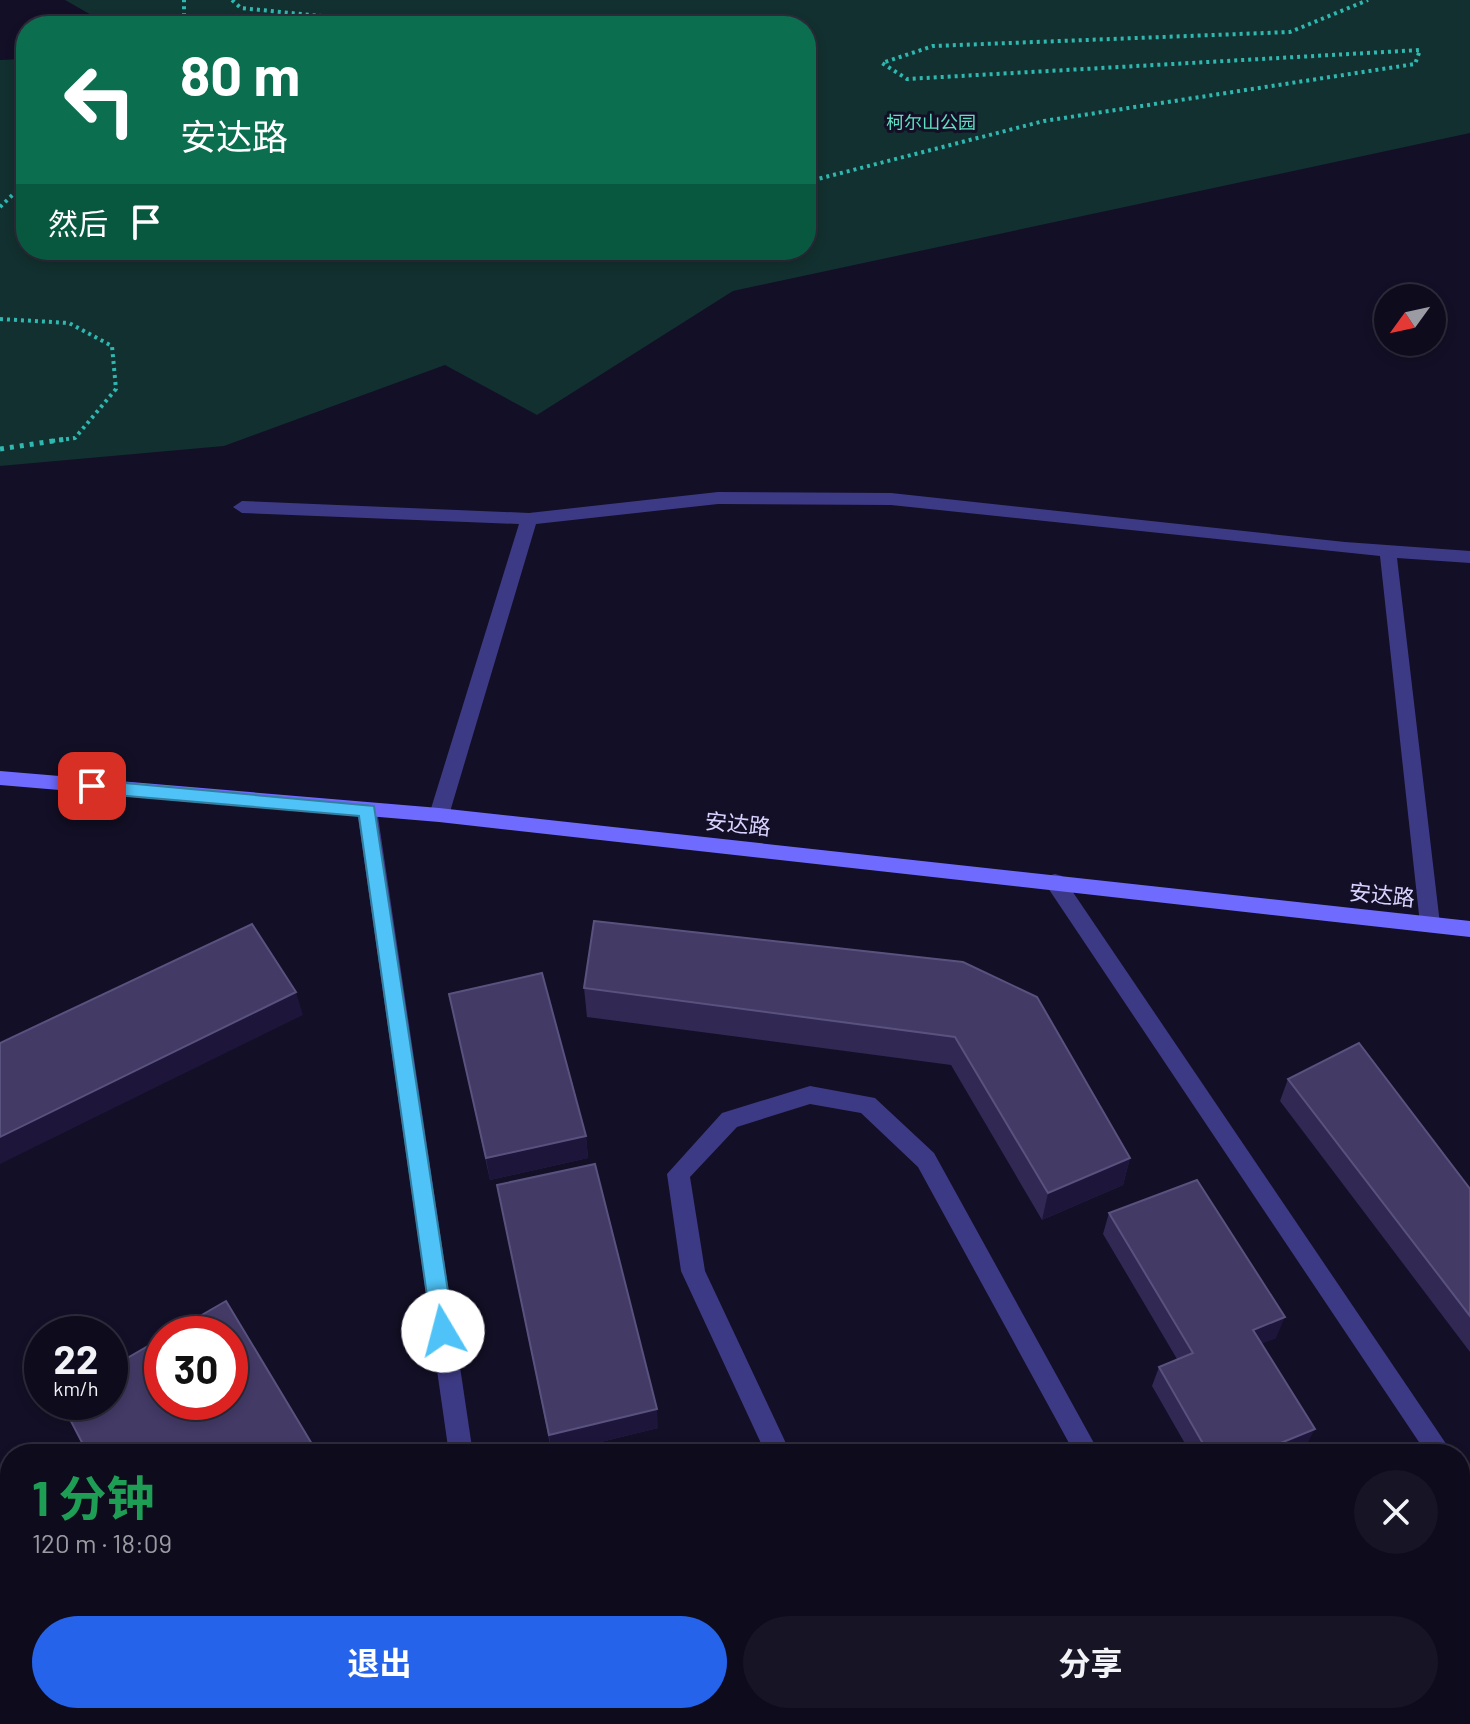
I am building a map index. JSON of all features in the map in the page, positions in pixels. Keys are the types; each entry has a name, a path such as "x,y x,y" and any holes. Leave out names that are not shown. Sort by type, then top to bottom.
{"street":[{"path":"242,507 529,519 718,498 891,499 1470,557"},
{"path":"439,815 529,519"},
{"path":"1388,551 1430,924"},
{"name":"安达路","path":"0,778 439,815 1470,929"},
{"path":"367,810 460,1444"},
{"path":"1055,882 1434,1444"},
{"path":"774,1444 693,1271 678,1174 730,1120 810,1095 867,1105 926,1160 1082,1444"}],"path":[{"path":"232,0 241,8 321,16"},
{"path":"816,179 1044,121 1415,64 1420,50 907,79 882,63 933,46 1290,32 1368,0"},
{"path":"0,207 16,192"},
{"path":"0,319 69,323 112,346 116,389 75,438 0,449"}],"green space":[{"name":"柯尔山公园","path":"65,0 1470,0 1470,133 733,291 537,415 445,365 224,446 0,466 0,60 16,59 16,260 816,260 816,16 93,16"}],"building":[{"path":"594,921 963,962 1037,997 1130,1158 1048,1193 955,1037 584,988"},
{"path":"252,924 296,992 0,1137 0,1043"},
{"path":"542,973 586,1136 486,1158 449,994"},
{"path":"1359,1043 1470,1189 1470,1316 1288,1079"},
{"path":"595,1164 657,1409 549,1435 497,1185"},
{"path":"1197,1180 1285,1317 1253,1330 1315,1429 1278,1444 1203,1444 1159,1367 1193,1353 1109,1213"},
{"path":"226,1301 235,1316 200,1316"},
{"path":"248,1338 312,1444 83,1444 70,1420 128,1420 128,1358 144,1348 144,1420 248,1420"}],"route":[{"path":"92,786 367,810 443,1331"}]}
